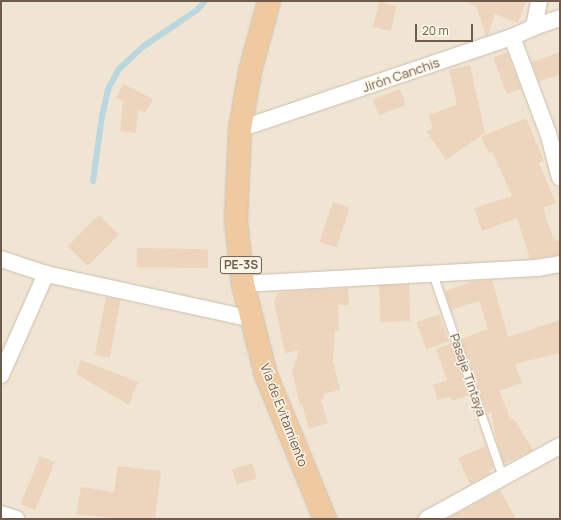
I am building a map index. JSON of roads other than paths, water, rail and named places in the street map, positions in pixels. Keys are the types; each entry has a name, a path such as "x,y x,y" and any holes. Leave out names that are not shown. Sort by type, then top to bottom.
{"highway":[{"name":"Vía de Evitamiento","path":"269,1 250,72 240,129 236,221 243,284 266,375 325,519"}],"street":[{"path":"534,27 539,1"},
{"name":"Jirón Canchis","path":"240,129 512,37 534,27 560,18"},
{"path":"512,37 549,136 560,178"},
{"path":"1,259 46,274 252,319"},
{"path":"243,284 537,268 560,264"},
{"path":"1,375 46,274"},
{"path":"427,519 560,446"},
{"path":"1,514 16,519"}],"lane":[{"name":"Pasaje Tintaya","path":"433,274 503,477"}],"waterway":[{"path":"93,181 102,116 108,89 119,69 144,46 197,10 205,1"}]}
